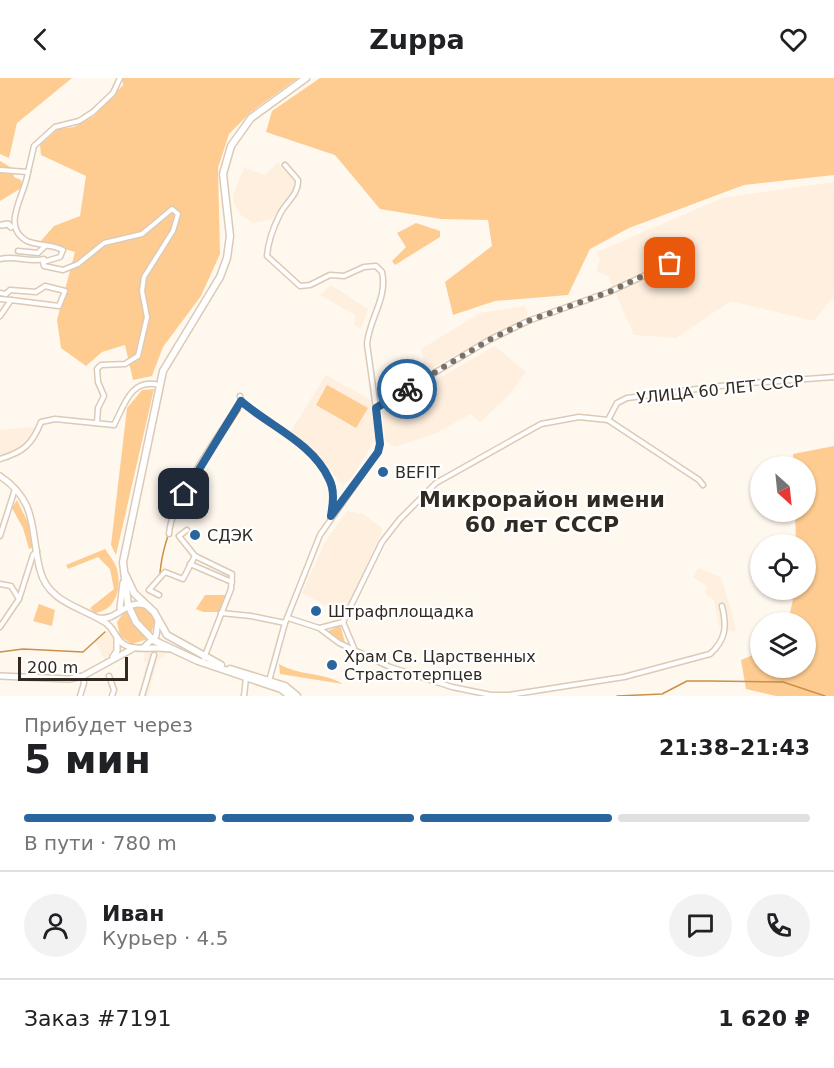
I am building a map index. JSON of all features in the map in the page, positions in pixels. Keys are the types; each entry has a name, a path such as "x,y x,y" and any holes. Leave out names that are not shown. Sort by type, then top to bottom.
{"highway":[{"path":"290,696 268,683 168,649 153,640 136,622 128,605 123,583 123,562 159,385 170,356 220,277 227,258 230,236 223,174 231,146 251,118 306,78"},
{"path":"123,562 129,585 157,617 167,634 203,660 246,678 285,686 297,696"}],"main road":[{"path":"2,225 8,224 11,227"},
{"path":"0,476 15,489 30,514 40,571 52,592 77,611 95,617 108,619 128,605 135,603 149,607"},
{"path":"112,658 117,651 114,622 119,611 123,583"},
{"path":"95,617 110,626 124,645 137,648 168,649"},
{"path":"0,676 69,679 83,676 112,658 153,640 159,627 157,617"}],"street":[{"path":"0,259 10,256 35,261 60,257 63,250 25,240 11,227 11,212 25,187 34,146 56,127 79,121 93,112 113,93 120,78"},
{"path":"268,683 285,623 312,554 331,516 378,452 380,444 367,344 368,333 383,293 382,272 376,266 364,267 344,276 330,275 310,285 300,286 267,256 268,242 280,212 298,188 298,180 285,165"},
{"path":"0,170 28,172"},
{"path":"48,259 43,262 44,266 63,270 78,264 104,243 142,234 172,209 178,214 173,231 144,277 142,291 147,317 138,356 126,364 101,365 97,369 98,382 104,396 98,408 97,423"},
{"path":"18,251 38,253 46,245"},
{"path":"376,408 489,340 528,321 609,292 691,254"},
{"path":"0,293 6,294 10,290 36,292 45,286 65,291 58,306 0,298"},
{"path":"0,316 11,300"},
{"name":"УЛИЦА 60 ЛЕТ СССР","path":"608,420 617,403 627,398 736,384 834,377"},
{"path":"0,459 27,448 41,422 55,419 114,425 131,392 143,385 159,385"},
{"path":"169,534 169,525 184,494 241,399 247,406 293,438 329,478 333,490 331,516"},
{"path":"319,628 343,622 365,581 382,542 400,519 436,483 541,424 579,417 608,420 699,480 703,485"},
{"path":"0,536 15,489"},
{"path":"187,530 179,536 195,556 230,572 232,582 203,660"},
{"path":"0,627 19,599 33,555 38,551"},
{"path":"159,595 148,590 165,572 183,579 195,556"},
{"path":"190,564 232,582"},
{"path":"0,584 11,586 19,599"},
{"path":"288,618 319,628 339,643 354,648 390,667 423,679 452,687 509,695 624,677 710,654 716,649 726,630 722,606"},
{"path":"220,614 285,623"},
{"path":"343,622 354,648"},
{"path":"142,696 154,655"},
{"path":"80,696 84,683 83,676"},
{"path":"109,676 114,690 112,696"},
{"path":"244,696 246,678"}],"shaded area":[{"path":"0,78 72,78 17,123 9,158 0,154"},
{"path":"122,78 298,78 251,112 229,134 218,168 220,254 201,296 163,347 152,376 133,380 125,345 102,352 86,366 61,348 57,320 75,252 40,242 54,226 80,216 86,176 41,155 40,145 58,129 74,127 94,116 123,85"},
{"path":"320,78 834,78 834,175 744,185 629,228 590,249 568,295 495,301 453,315 445,282 492,246 488,220 441,219 380,209 335,155 266,132 272,111"},
{"path":"0,161 12,168 14,177 21,180 23,187 0,201"},
{"path":"278,162 295,182 291,195 272,219 253,223 241,215 234,204 233,195 244,168 265,175"},
{"path":"834,182 834,296 814,321 731,301 676,338 634,335 608,276 596,271 600,259 597,252 722,198"},
{"path":"416,223 440,231 440,237 395,265 392,261 406,247 397,233"},
{"path":"331,285 368,309 361,329 354,325 355,315 320,295"},
{"path":"525,306 528,316 426,371 421,349 480,313"},
{"path":"495,346 526,372 510,394 480,422 471,414 434,434 395,447 385,441 382,411"},
{"path":"326,375 372,401 376,438 352,477 343,485 311,450 289,434"},
{"path":"327,385 368,408 356,428 316,405"},
{"path":"154,389 116,555 111,545 127,408 142,390"},
{"path":"35,427 34,437 16,453 0,457 0,430"},
{"path":"834,446 834,696 776,696 746,689 741,660 750,656 750,678 816,678 816,612 790,612 793,600 816,600 816,534 796,534 795,522 816,522 816,456 793,456 793,454"},
{"path":"17,500 31,529 34,547 29,549 23,528 12,508"},
{"path":"347,511 363,514 383,529 344,615 302,593 324,544"},
{"path":"105,549 117,569 118,591 108,608 95,613 90,608 114,589 110,569 98,557 68,569 66,565"},
{"path":"699,568 720,577 736,629 734,633 719,626 714,600 705,594 707,586 693,577"},
{"path":"205,595 227,595 220,612 203,612 196,609"},
{"path":"39,604 55,610 52,626 33,621"},
{"path":"141,606 150,612 155,620 151,634 141,624 132,607"},
{"path":"126,609 139,630 148,639 132,644 120,636 117,622"},
{"path":"339,626 345,643 334,639 326,632"},
{"path":"108,631 113,638 114,650 105,660 95,642"},
{"path":"144,652 165,652 165,656 157,661 148,696 138,696 147,663 144,662"},
{"path":"279,664 336,680 343,684 280,674"}],"waterway":[{"path":"160,573 170,529 179,508 240,410"},
{"path":"0,652 23,649 83,652 105,632"},
{"path":"617,696 662,694 687,681 783,682 825,696"}],"way so far":[{"path":"407,389 489,340 528,321 609,292 670,263"}],"place":[{"name":"BEFIT","path":"383,472"},
{"name":"СДЭК","path":"195,535"},
{"name":"Штрафплощадка","path":"316,611"},
{"name":"Храм Св. Царственных Страстотерпцев","path":"332,665"}],"district":[{"name":"Микрорайон имени 60 лет СССР","path":"542,512"}],"route":[{"path":"184,494 241,401 293,438 329,478 333,490 331,516 378,452 380,437 376,408 407,389"}]}
